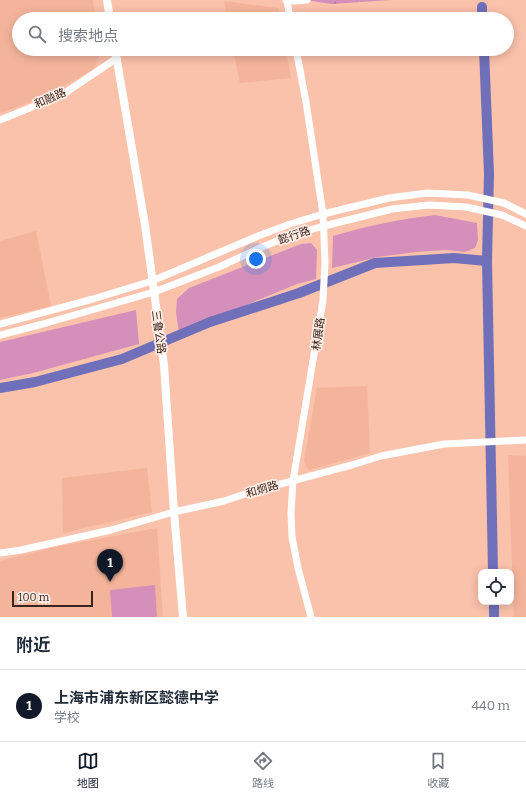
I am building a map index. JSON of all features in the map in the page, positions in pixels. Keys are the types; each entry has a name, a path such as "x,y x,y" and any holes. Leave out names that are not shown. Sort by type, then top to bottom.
{"main road":[{"path":"107,0 109,12"},
{"name":"三鲁公路","path":"117,58 131,138 164,370 183,617"}],"street":[{"path":"289,12 286,0 307,0"},
{"name":"林展路","path":"297,56 323,214 325,262 323,300 293,481 291,513 292,537 298,568 311,617"},
{"name":"和融路","path":"0,120 62,95 117,58"},
{"name":"懿行路","path":"0,324 152,282 258,236 290,224 323,214 397,197 427,193 468,195 504,203 526,214"},
{"name":"懿行路","path":"0,335 154,292 292,235 392,209 429,205 466,207 502,215 526,226"},
{"name":"和炯路","path":"0,553 21,550 111,530 174,512 224,501 251,492 381,456 444,444 526,440"}],"shaded area":[{"path":"0,0 93,0 94,12 12,12 12,56 99,57 93,70 58,89 23,105 0,113"},
{"path":"224,1 278,8 279,12 226,12"},
{"path":"234,56 287,56 291,78 240,83"},
{"path":"36,231 51,306 0,318 0,241"},
{"path":"367,386 370,453 309,470 306,467 304,460 317,388"},
{"path":"508,455 526,456 526,617 514,617 514,569 512,569"},
{"path":"147,468 152,512 63,533 62,478"},
{"path":"157,528 163,617 0,617 0,561 55,547"}],"green space":[{"path":"306,0 391,0 331,4"},
{"path":"435,215 477,223 478,240 475,248 465,252 446,250 378,257 332,268 333,236 384,223"},
{"path":"311,243 317,250 316,279 297,284 179,333 176,312 177,299 189,288 301,244"},
{"path":"136,310 139,344 33,373 0,380 0,342"},
{"path":"155,585 157,617 112,617 110,590"}],"waterway":[{"path":"482,7 482,12"},
{"path":"484,56 489,174 487,261 493,569"},
{"path":"0,388 35,382 122,359 210,322 299,293 375,263 454,258 487,261"},
{"path":"494,605 494,617"}],"place":[{"name":"上海市浦东新区懿德中学","path":"110,582"}]}
